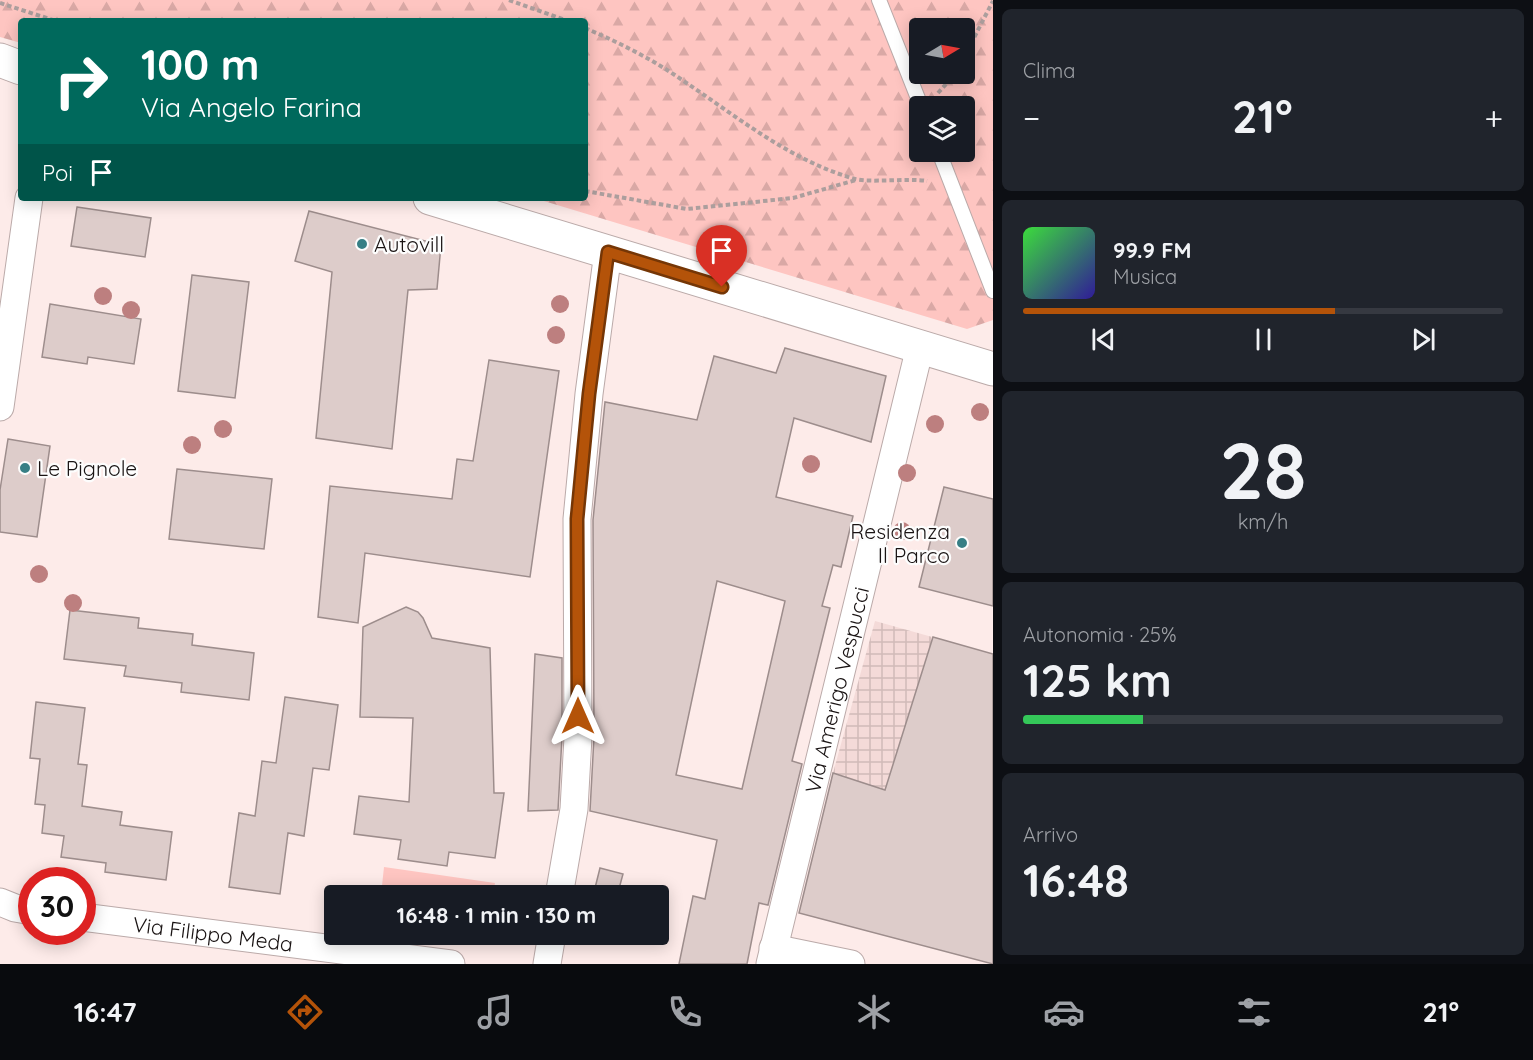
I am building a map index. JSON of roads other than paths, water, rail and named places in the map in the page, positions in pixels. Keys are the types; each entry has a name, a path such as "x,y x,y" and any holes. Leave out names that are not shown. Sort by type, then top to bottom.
{"street":[{"path":"0,60 18,67"},
{"path":"0,79 18,82"},
{"path":"0,407 29,201"},
{"path":"440,201 993,369"},
{"path":"561,885 574,809 578,737 577,519 589,394 608,252"},
{"name":"Via Amerigo Vespucci","path":"772,956 920,347"},
{"path":"0,902 18,909"},
{"name":"Via Filippo Meda","path":"96,919 451,964"},
{"path":"547,964 550,945"},
{"path":"772,956 851,964"}],"lane":[{"path":"879,0 917,96"},
{"path":"943,162 989,265 993,291"}],"place":[{"name":"Autovill","path":"362,244"},
{"name":"Le Pignole","path":"25,468"},
{"name":"Residenza Il Parco","path":"962,543"}]}
